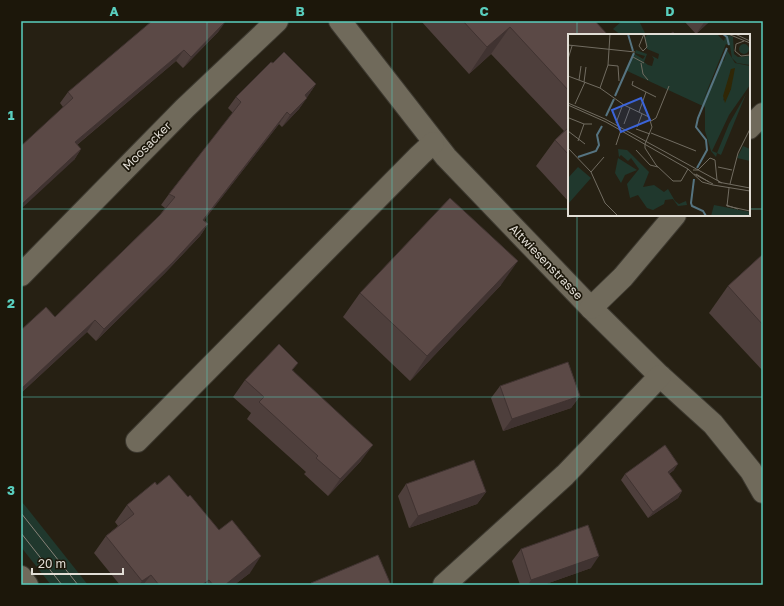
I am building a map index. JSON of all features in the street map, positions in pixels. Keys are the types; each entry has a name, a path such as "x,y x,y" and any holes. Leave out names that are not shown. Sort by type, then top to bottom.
{"street":[{"name":"Moosacker","path":"21,274 185,108 277,21"},
{"name":"Altwiesenstrasse","path":"340,21 433,143 591,308 660,376 713,424 751,471 763,492"},
{"path":"750,127 763,114"},
{"path":"137,441 420,154 433,143"},
{"path":"591,308 623,277 674,216"},
{"path":"444,585 565,474 660,376"},
{"path":"21,577 27,585"}],"green space":[{"path":"622,21 639,21 646,34 620,34 613,29"},
{"path":"21,501 88,585 51,585 21,547"}],"building":[{"path":"152,21 226,21 191,57 184,50 75,142 81,149 21,205 21,146 73,98 68,92"},
{"path":"463,21 595,21 607,34 568,34 568,90 510,27 487,47"},
{"path":"284,52 316,84 305,95 307,98 290,115 287,112 203,220 208,224 173,262 104,329 95,320 22,388 21,330 46,307 55,317 160,215 175,197 169,194 241,102 236,97 271,62 273,63"},
{"path":"568,128 568,154 555,140"},
{"path":"450,198 518,261 427,356 360,293"},
{"path":"763,254 763,325 728,286"},
{"path":"279,344 298,363 292,370 373,445 340,479 316,458 318,456 259,402 264,397 245,380"},
{"path":"568,362 580,396 512,419 500,386"},
{"path":"665,445 678,464 668,472 682,491 653,512 625,474"},
{"path":"474,460 486,492 418,516 406,484"},
{"path":"169,475 188,497 190,495 219,530 232,520 261,556 225,585 213,585 209,580 202,585 159,585 151,575 142,581 106,536 134,514 127,505 155,482 157,485"},
{"path":"588,525 599,556 531,580 521,549"},
{"path":"378,555 391,585 312,585 311,583"}],"tram line":[{"path":"21,513 78,585"},
{"path":"21,533 62,585"}]}
